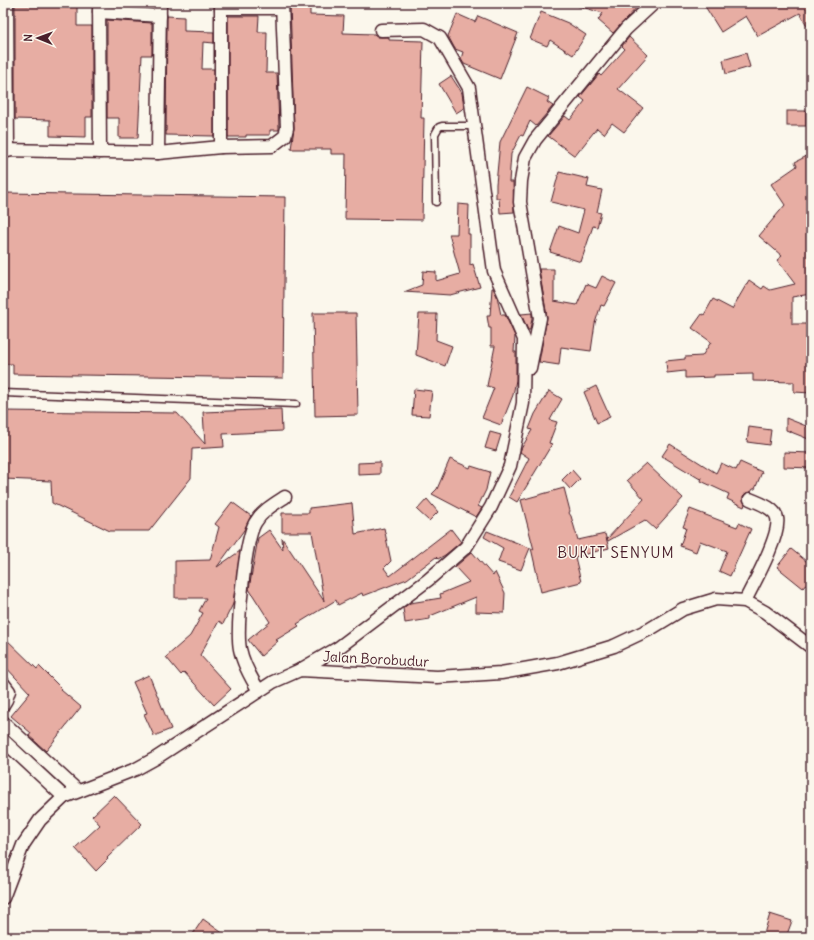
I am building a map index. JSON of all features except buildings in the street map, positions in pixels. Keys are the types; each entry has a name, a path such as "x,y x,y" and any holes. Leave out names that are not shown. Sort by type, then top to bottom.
{"street":[{"path":"7,3 5,150 158,153 221,147 272,146 285,136 287,128 282,6 221,6 221,147"},
{"path":"158,153 160,3"},
{"path":"300,670 338,648 428,580 466,547 491,507 510,466 540,318 520,202 521,181 525,158 535,140 626,29 654,3"},
{"path":"100,152 99,8 160,16"},
{"path":"382,30 424,29 440,38 469,88 476,126 483,195 494,271 524,339 523,403"},
{"path":"258,691 247,671 240,650 239,635 244,573 250,537 255,522 266,510 285,497"},
{"path":"745,601 777,531 777,517 771,509 750,499"},
{"name":"Jalan Borobudur","path":"3,898 23,845 40,820 64,797 136,769 156,758 258,691 273,682 300,670 437,677 501,673 558,663 614,646 650,629 683,609 716,600 745,601 765,612 811,647"},
{"path":"3,683 9,691 3,705"},
{"path":"3,722 78,791"},
{"path":"3,740 64,797"}],"lane":[{"path":"436,202 435,134 437,130 442,126 476,126"},
{"path":"3,393 296,404"}],"district":[{"name":"BUKIT SENYUM","path":"616,552"}]}
